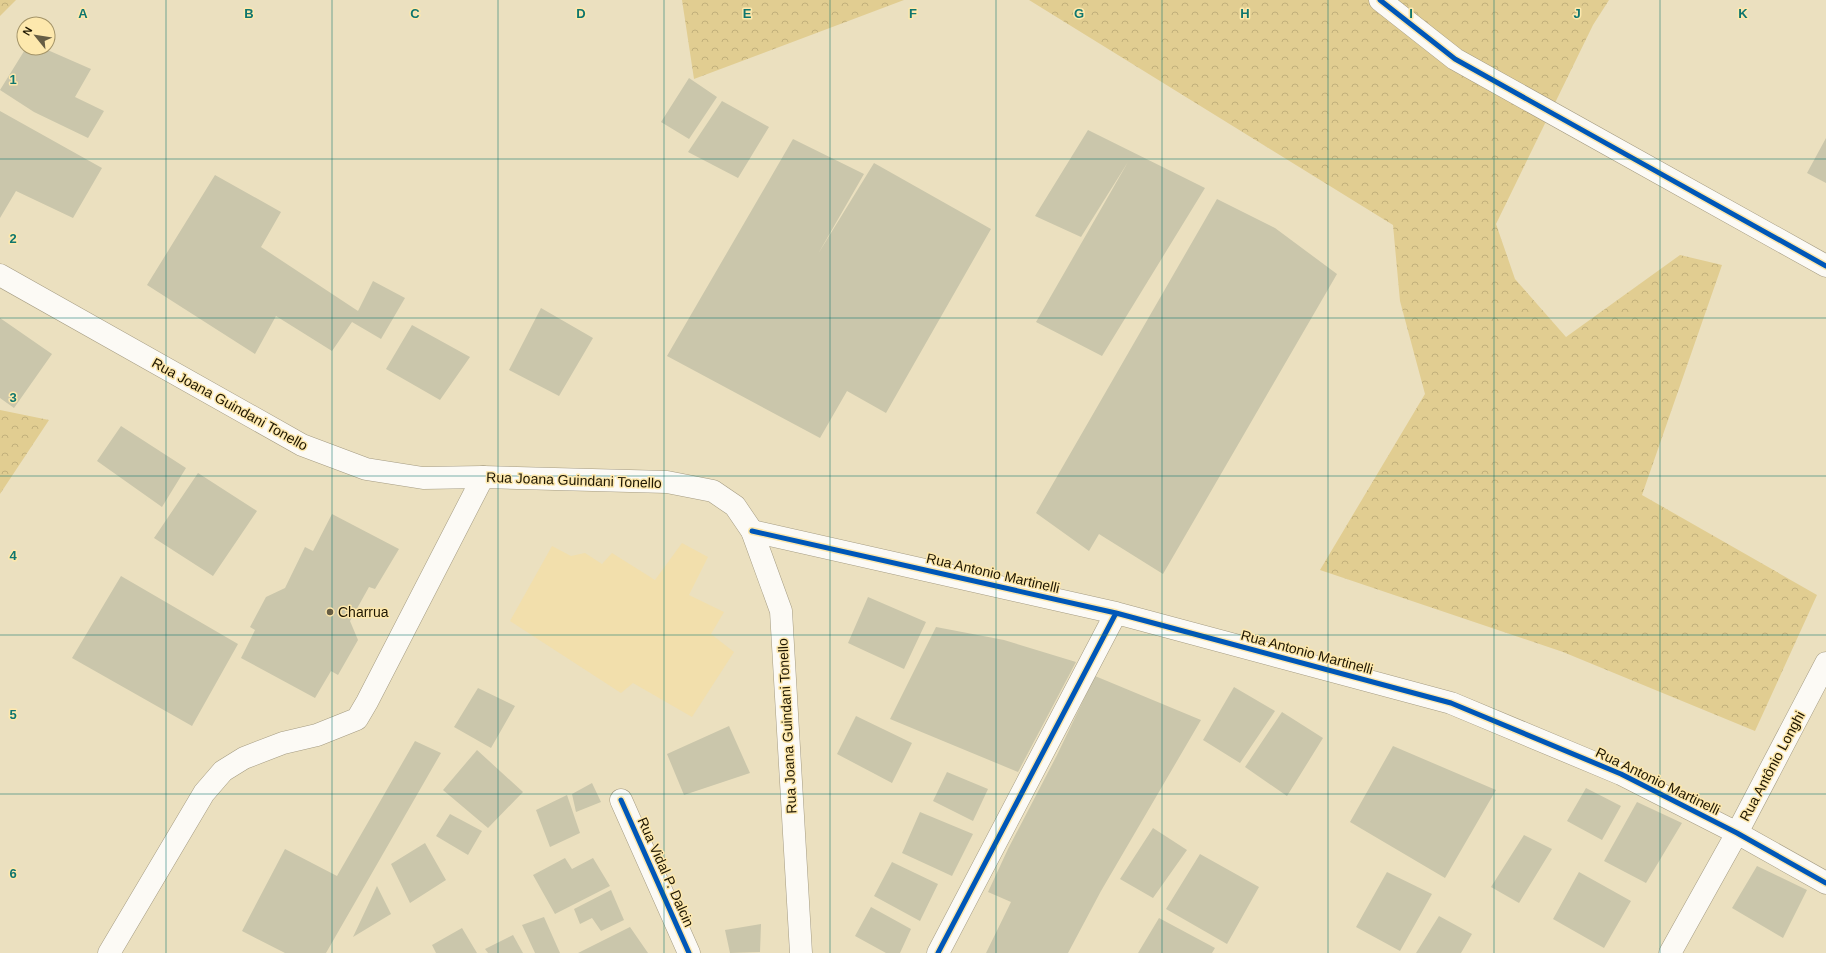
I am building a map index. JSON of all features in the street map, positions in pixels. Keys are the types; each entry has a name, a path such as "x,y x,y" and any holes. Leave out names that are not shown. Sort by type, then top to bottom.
{"street":[{"path":"1380,0 1455,59 1826,266"},
{"name":"Rua Joana Guindani Tonello","path":"0,275 302,445 366,468 423,478 483,477 667,482 713,491 735,506 752,531 781,611 801,953"},
{"path":"109,953 204,793 223,771 244,758 283,743 317,735 357,719 483,477"},
{"name":"Rua Antonio Martinelli","path":"752,531 1116,613 1451,703 1621,774 1737,833 1826,883"},
{"path":"938,953 1116,613"},
{"name":"Rua Antônio Longhi","path":"1670,953 1737,833 1826,663"},
{"name":"Rua Vidal P. Dalcin","path":"621,800 689,953"}],"shaded area":[{"path":"682,543 708,557 689,595 724,612 711,634 734,652 692,717 633,683 621,693 510,621 552,546 571,556 585,553 602,564 612,553 655,580"}],"green space":[{"path":"0,0 16,0 0,16"},
{"path":"682,0 904,0 694,79"},
{"path":"1029,0 1609,0 1593,25 1496,224 1515,279 1566,337 1680,255 1722,265 1642,495 1817,595 1755,731 1563,652 1320,570 1425,394 1400,301 1393,225"},
{"path":"0,410 49,420 0,494"}],"building":[{"path":"56,54 91,69 75,97 104,111 88,138 34,112 0,90 21,56 56,56"},
{"path":"689,78 717,97 689,139 661,122"},
{"path":"722,101 769,127 738,178 688,152"},
{"path":"0,111 102,168 73,218 16,191 0,218"},
{"path":"1088,130 1205,188 1102,356 1036,322 1128,162 1081,237 1035,216"},
{"path":"1826,138 1826,183 1807,173"},
{"path":"793,139 864,174 818,254 874,163 991,229 886,413 847,391 820,438 667,356"},
{"path":"215,175 281,212 261,247 358,311 373,281 405,298 381,339 352,322 332,351 276,316 255,354 147,285"},
{"path":"1217,199 1275,228 1337,274 1163,574 1099,534 1089,551 1036,513"},
{"path":"541,308 593,338 559,396 509,370"},
{"path":"0,318 52,354 14,408 0,398"},
{"path":"412,325 470,357 440,400 386,369"},
{"path":"121,426 186,468 162,507 97,461"},
{"path":"198,473 257,511 213,576 154,538"},
{"path":"332,514 399,549 375,589 369,587 350,621 358,640 338,675 331,671 315,698 241,658 255,630 250,627 266,597 285,588 305,547 313,551"},
{"path":"121,576 238,644 192,726 72,658"},
{"path":"868,597 926,622 904,669 848,643"},
{"path":"936,627 1004,640 1076,662 1018,772 890,719"},
{"path":"1095,676 1201,720 1101,891 1068,953 986,953 1011,902 988,892"},
{"path":"1234,687 1275,711 1240,763 1203,740"},
{"path":"478,688 515,706 491,748 454,727"},
{"path":"1282,712 1323,738 1287,796 1245,767"},
{"path":"856,716 912,743 892,783 837,754"},
{"path":"729,726 750,773 684,795 667,754"},
{"path":"415,741 441,753 326,953 285,953 242,931 285,849 337,876"},
{"path":"1393,746 1496,790 1445,878 1350,822"},
{"path":"477,750 523,792 488,828 443,790"},
{"path":"947,772 988,789 973,821 933,801"},
{"path":"592,783 601,802 576,812 572,794"},
{"path":"1586,788 1621,806 1602,840 1567,821"},
{"path":"567,795 580,833 550,847 536,810"},
{"path":"1637,802 1682,823 1646,883 1604,861"},
{"path":"920,812 973,834 952,876 902,853"},
{"path":"450,814 482,831 468,855 436,836"},
{"path":"1153,828 1187,850 1153,898 1120,879"},
{"path":"1524,835 1552,849 1519,903 1491,887"},
{"path":"425,843 446,880 410,903 391,864"},
{"path":"1200,854 1259,887 1227,944 1166,909"},
{"path":"565,858 572,869 593,858 610,886 555,914 533,875"},
{"path":"892,862 938,884 920,921 874,896"},
{"path":"1757,866 1807,890 1783,938 1732,908"},
{"path":"1387,872 1432,894 1400,951 1356,927"},
{"path":"1579,872 1631,901 1604,948 1553,919"},
{"path":"377,886 391,914 353,937"},
{"path":"611,890 624,920 601,931 592,918 580,924 574,909"},
{"path":"871,907 911,929 900,953 886,953 855,936"},
{"path":"1439,916 1472,934 1461,953 1416,953"},
{"path":"544,917 560,953 535,953 522,925"},
{"path":"1159,918 1215,948 1212,953 1138,953"},
{"path":"761,924 760,952 730,953 725,930"},
{"path":"630,927 648,953 578,953"},
{"path":"462,928 477,953 436,953 432,945"},
{"path":"513,935 523,953 488,953 485,949"}],"cycle path":[{"path":"1380,0 1455,59 1826,266"},
{"path":"752,531 1116,613 1451,703 1621,774 1737,833 1826,883"},
{"path":"938,953 1116,613"},
{"path":"621,800 689,953"}],"place":[{"name":"Charrua","path":"330,612"}]}
